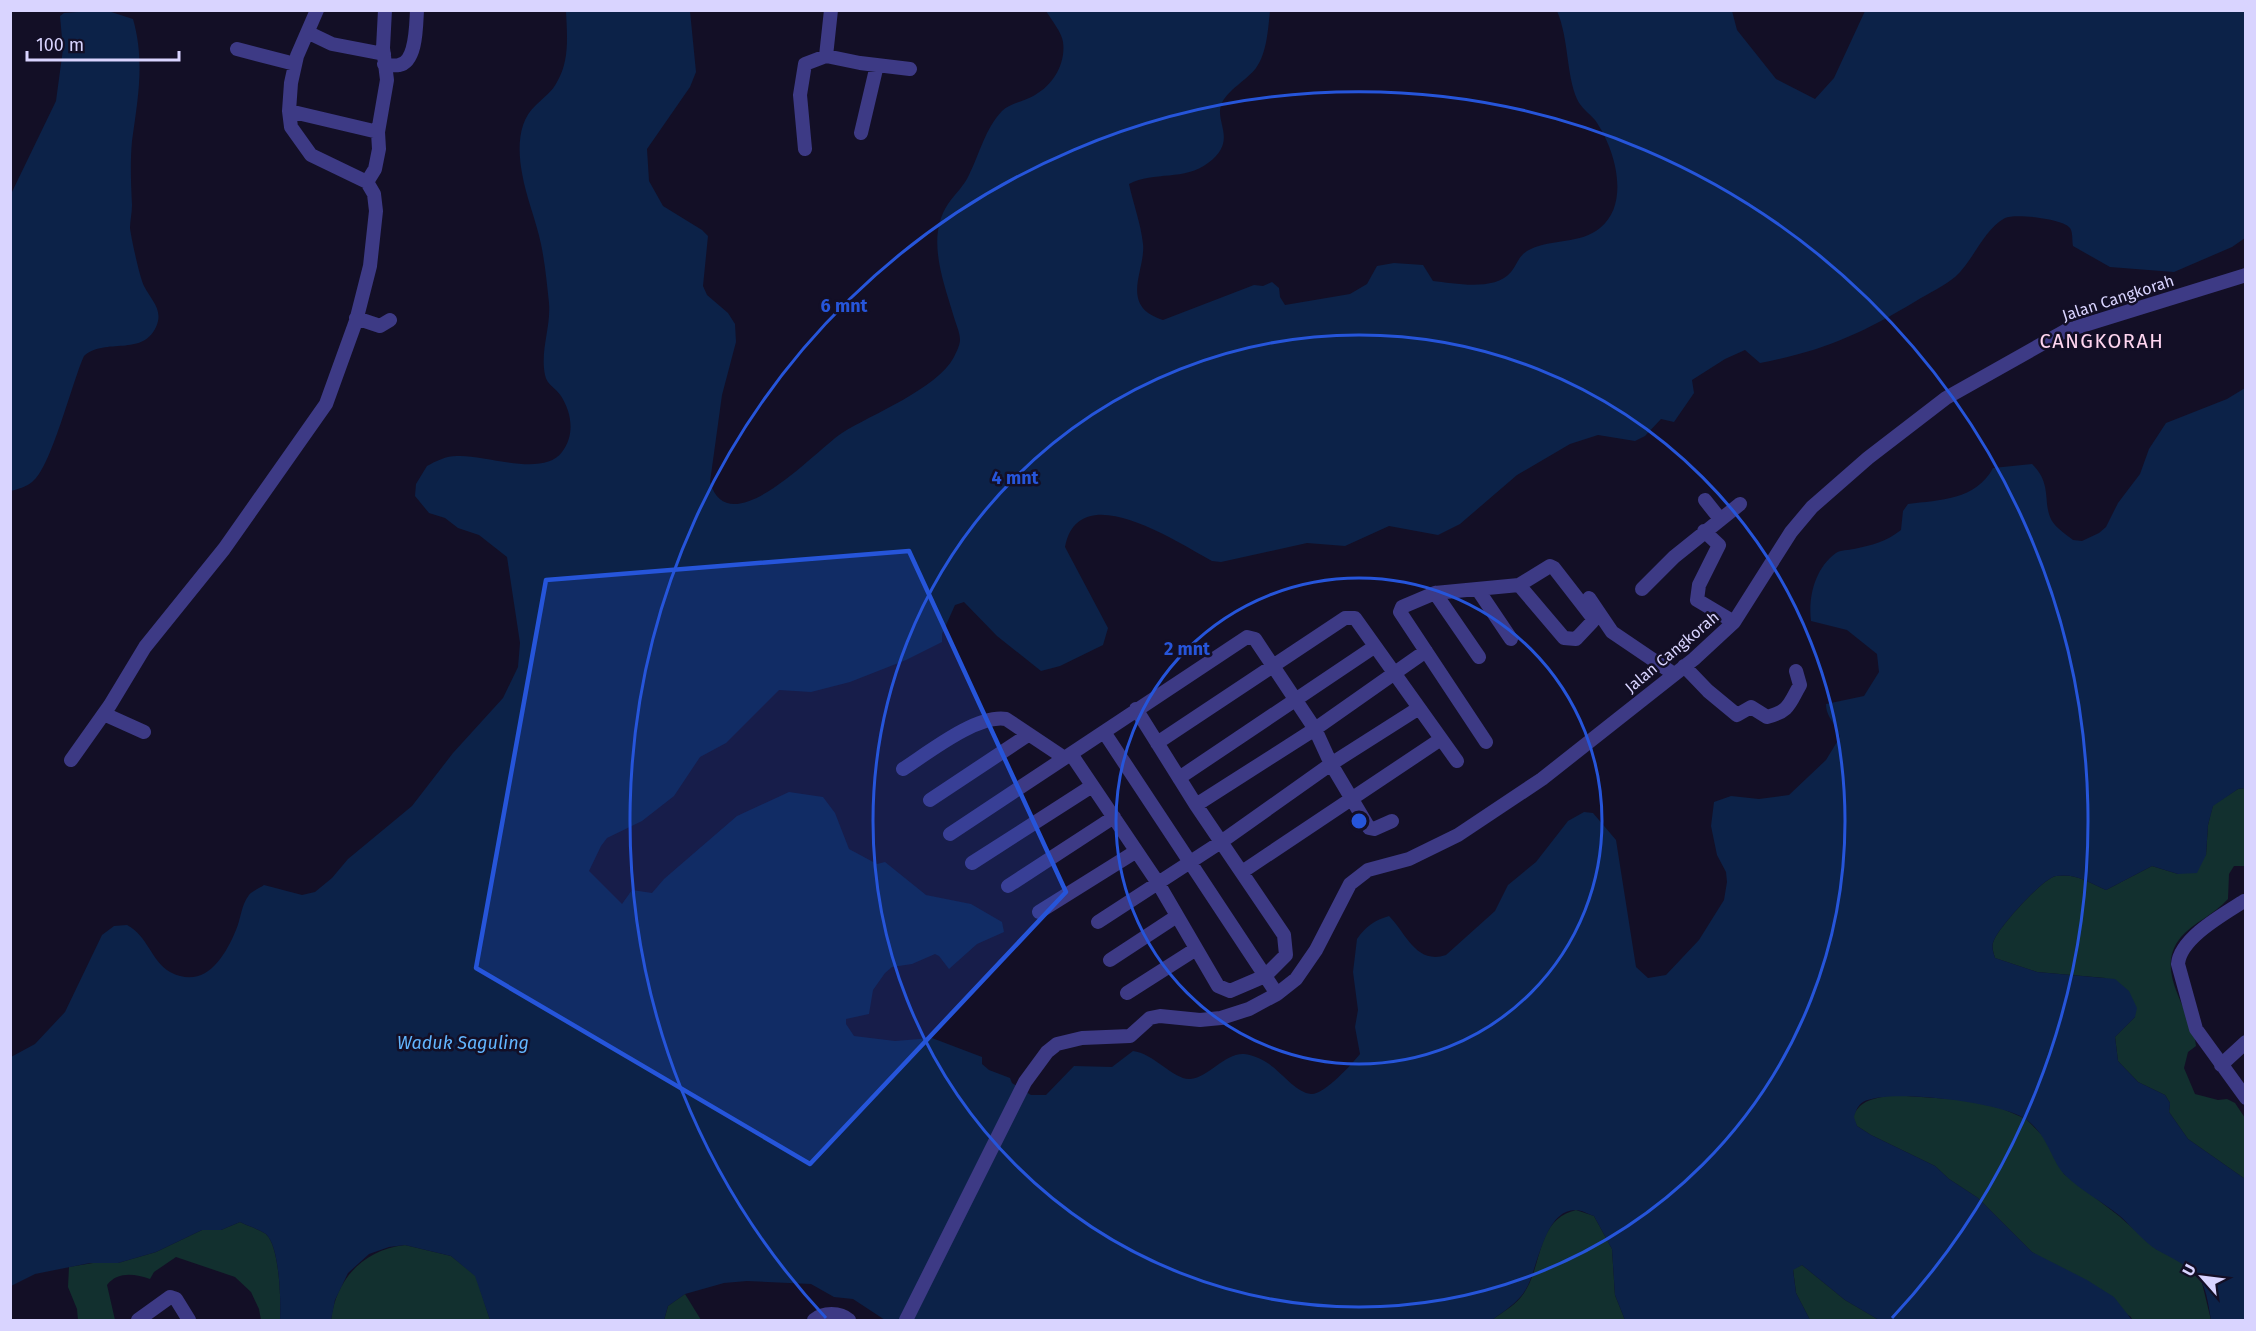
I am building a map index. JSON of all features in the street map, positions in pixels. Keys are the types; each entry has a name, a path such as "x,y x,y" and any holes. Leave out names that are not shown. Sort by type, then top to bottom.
{"street":[{"path":"70,760 104,714 145,647 224,549 326,404 356,318 370,266 376,211 374,194 367,182 311,155 291,127 289,111 295,64 317,10"},
{"path":"367,182 375,169 379,148 378,132 387,80 384,59 385,10"},
{"path":"309,33 332,44 400,65 408,59 412,50 417,10"},
{"path":"826,56 831,10"},
{"path":"237,49 295,64"},
{"path":"805,149 800,95 805,64 826,56 910,69"},
{"path":"861,133 877,65"},
{"path":"289,111 378,132"},
{"name":"Jalan Cangkorah","path":"906,1320 1022,1086 1047,1052 1057,1044 1082,1038 1130,1036 1150,1018 1161,1016 1200,1020 1221,1018 1249,1009 1277,994 1296,980 1316,950 1340,899 1359,876 1368,870 1409,859 1458,835 1550,772 1679,670 1734,622 1791,532 1812,507 1868,458 1946,398 2065,332 2246,275"},
{"path":"356,318 380,326 390,320"},
{"path":"1705,500 1720,519"},
{"path":"1642,589 1704,531 1740,504"},
{"path":"1704,531 1719,545 1699,585 1697,600 1734,622"},
{"path":"1486,742 1400,612 1402,607 1435,593 1519,585 1550,566 1554,567 1592,617 1592,622 1576,639 1564,638 1519,585"},
{"path":"1478,590 1511,639"},
{"path":"1435,593 1479,657"},
{"path":"1589,598 1612,632 1679,670 1737,715 1750,707 1767,717 1782,713 1787,709 1800,685 1796,671"},
{"path":"1157,743 1345,618 1355,618 1457,761"},
{"path":"950,834 1247,637 1255,639 1316,729 1331,764 1369,828 1374,829 1392,820"},
{"path":"1179,778 1374,647"},
{"path":"1196,806 1316,729 1426,651"},
{"path":"1098,922 1221,842 1331,764 1419,708"},
{"path":"903,769 971,726 997,717 1006,719 1028,735 1067,756 1092,786 1158,883 1218,986 1230,991 1265,976 1286,955 1288,948 1284,935 1196,806 1136,709"},
{"path":"104,714 144,732"},
{"path":"1104,732 1277,994"},
{"path":"930,800 1028,735"},
{"path":"1242,872 1441,739"},
{"path":"972,862 1092,786"},
{"path":"1008,886 1114,817"},
{"path":"1039,912 1135,852"},
{"path":"2244,901 2188,942 2178,958 2194,1025 2246,1098"},
{"path":"1110,960 1177,916"},
{"path":"1127,993 1196,949"},
{"path":"2221,1065 2246,1042"},
{"path":"138,1320 170,1298 176,1299 189,1320"},
{"path":"814,1320 820,1315 838,1314 849,1320"}],"highlighted area":[{"path":"909,551 1066,892 810,1164 476,968 546,580"}],"green space":[{"path":"2245,788 2245,866 2234,866 2229,874 2228,899 2181,937 2173,950 2171,964 2172,978 2196,1046 2188,1052 2184,1068 2195,1094 2218,1100 2227,1099 2235,1103 2245,1118 2245,1179 2188,1139 2169,1112 2170,1103 2165,1095 2138,1082 2118,1061 2115,1037 2135,1017 2105,978 2037,972 1995,958 1992,946 2004,924 2022,903 2056,876 2076,877 2106,890 2152,866 2178,874 2206,855 2208,825 2213,805 2238,789"},
{"path":"1891,1095 1966,1100 2003,1109 2026,1119 2047,1140 2064,1174 2119,1216 2156,1249 2176,1258 2202,1283 2211,1320 2132,1320 2131,1317 2032,1252 1978,1198 1949,1179 1935,1166 1857,1126 1853,1117 1864,1103"},
{"path":"1576,1210 1594,1216 1612,1249 1615,1295 1625,1320 1492,1320 1518,1300 1528,1286 1541,1247 1553,1224 1563,1215"},
{"path":"240,1222 263,1232 271,1241 279,1275 280,1320 261,1320 259,1309 251,1292 235,1277 176,1257 154,1272 150,1279 133,1275 121,1276 116,1277 107,1285 115,1320 78,1320 77,1309 68,1287 69,1267 99,1262 118,1263 156,1252 202,1230 221,1230"},
{"path":"405,1245 451,1256 476,1276 490,1320 331,1320 339,1292 354,1269 376,1253"},
{"path":"1802,1265 1845,1300 1879,1320 1810,1320 1796,1293 1793,1269"},
{"path":"685,1294 701,1320 664,1320 668,1306"}],"water":[{"path":"105,10 133,19 137,35 140,65 131,149 130,228 140,275 158,310 158,321 150,336 142,342 103,348 84,356 54,443 39,474 30,484 11,491 11,194 56,101 63,49 60,16 64,13"},
{"name":"Waduk Saguling","path":"566,11 690,11 696,72 690,87 647,149 649,181 663,206 708,236 703,286 707,295 728,313 735,324 736,342 722,395 710,482 720,499 735,504 754,499 774,488 842,433 903,400 934,380 946,369 954,357 960,337 941,273 937,244 941,217 967,179 996,118 1005,108 1041,91 1057,73 1062,58 1063,42 1046,11 1270,11 1266,41 1260,62 1221,105 1224,140 1217,155 1199,169 1139,180 1129,184 1143,244 1137,286 1138,297 1141,306 1149,314 1163,320 1254,285 1263,286 1272,282 1279,288 1280,297 1285,305 1350,294 1367,284 1377,266 1394,263 1423,265 1433,281 1474,285 1495,282 1511,272 1527,251 1539,246 1584,237 1600,228 1610,217 1615,205 1617,175 1609,145 1595,120 1577,99 1573,89 1564,33 1557,11 1732,11 1737,30 1776,79 1815,99 1834,78 1865,11 2245,11 2245,238 2232,247 2174,272 2110,267 2073,246 2071,230 2066,225 2039,218 2019,216 2005,218 1997,223 1985,237 1955,277 1896,313 1841,340 1803,353 1760,363 1745,350 1725,359 1692,380 1694,393 1674,422 1661,419 1645,436 1635,441 1598,435 1570,444 1517,475 1460,524 1438,535 1389,526 1345,546 1307,543 1221,562 1212,561 1130,520 1108,515 1089,517 1074,526 1065,547 1108,628 1103,645 1060,666 1041,671 997,636 964,602 955,605 942,634 942,642 906,660 850,682 811,692 779,690 726,743 700,757 674,796 642,821 607,838 589,871 622,904 632,890 652,893 664,879 737,816 789,792 823,797 835,813 849,849 877,864 885,862 926,895 971,904 1002,922 1004,932 977,944 949,969 935,954 912,964 892,967 873,990 869,1014 846,1019 846,1024 854,1036 895,1041 932,1038 982,1057 982,1064 989,1070 1010,1078 1012,1083 1031,1095 1046,1095 1074,1066 1112,1067 1133,1051 1148,1056 1177,1075 1190,1079 1204,1074 1230,1057 1244,1054 1270,1065 1306,1093 1317,1093 1337,1078 1360,1054 1355,1027 1358,1010 1353,972 1357,939 1363,931 1389,916 1419,952 1436,957 1446,955 1495,911 1508,885 1536,862 1568,821 1584,812 1593,813 1616,840 1636,967 1648,978 1666,975 1699,940 1724,900 1726,872 1717,855 1711,826 1714,802 1731,796 1759,799 1789,795 1826,760 1840,737 1826,709 1826,704 1864,696 1879,672 1877,654 1847,630 1811,621 1814,584 1829,559 1838,552 1873,544 1901,530 1903,511 1908,504 1944,499 1967,492 1986,479 1993,468 2032,464 2043,479 2052,521 2073,540 2082,541 2106,527 2118,503 2140,474 2149,449 2166,423 2227,399 2245,388 2245,788 2238,789 2213,806 2208,825 2206,855 2197,873 2178,874 2152,866 2106,890 2076,877 2056,876 2032,893 2013,914 1998,933 1992,947 1995,958 2037,972 2115,979 2129,991 2137,1008 2135,1017 2115,1037 2118,1061 2138,1082 2165,1095 2170,1103 2169,1112 2188,1139 2245,1179 2245,1320 2211,1320 2205,1290 2196,1275 2157,1250 2120,1216 2071,1181 2056,1163 2040,1134 2027,1120 2014,1113 1971,1103 1896,1096 1863,1102 1854,1117 1857,1126 1935,1166 1949,1179 1978,1198 2032,1252 2087,1280 2114,1297 2132,1320 1879,1320 1845,1300 1802,1265 1793,1270 1796,1293 1810,1320 1625,1320 1615,1295 1612,1249 1594,1216 1576,1210 1565,1212 1556,1219 1549,1229 1523,1294 1492,1320 885,1320 853,1299 834,1297 811,1284 747,1281 724,1283 685,1294 668,1306 664,1320 490,1320 475,1276 451,1256 405,1245 389,1247 369,1254 348,1273 335,1300 331,1320 280,1320 279,1275 271,1241 263,1232 240,1222 221,1230 202,1230 156,1252 118,1263 90,1263 35,1274 11,1286 11,1057 35,1044 65,1012 102,935 114,926 127,925 140,935 158,962 170,972 182,977 193,977 211,969 219,961 231,941 244,903 252,892 264,885 302,895 315,892 332,878 348,859 412,806 453,753 503,698 518,667 520,643 507,557 479,535 458,528 445,518 429,513 415,496 416,484 427,466 441,459 468,456 512,463 541,463 553,460 562,452 569,438 568,410 561,396 545,375 544,357 549,312 547,281 541,244 524,182 520,146 525,120 553,89 561,74 567,47"}],"district":[{"name":"CANGKORAH","path":"2102,341"}]}
